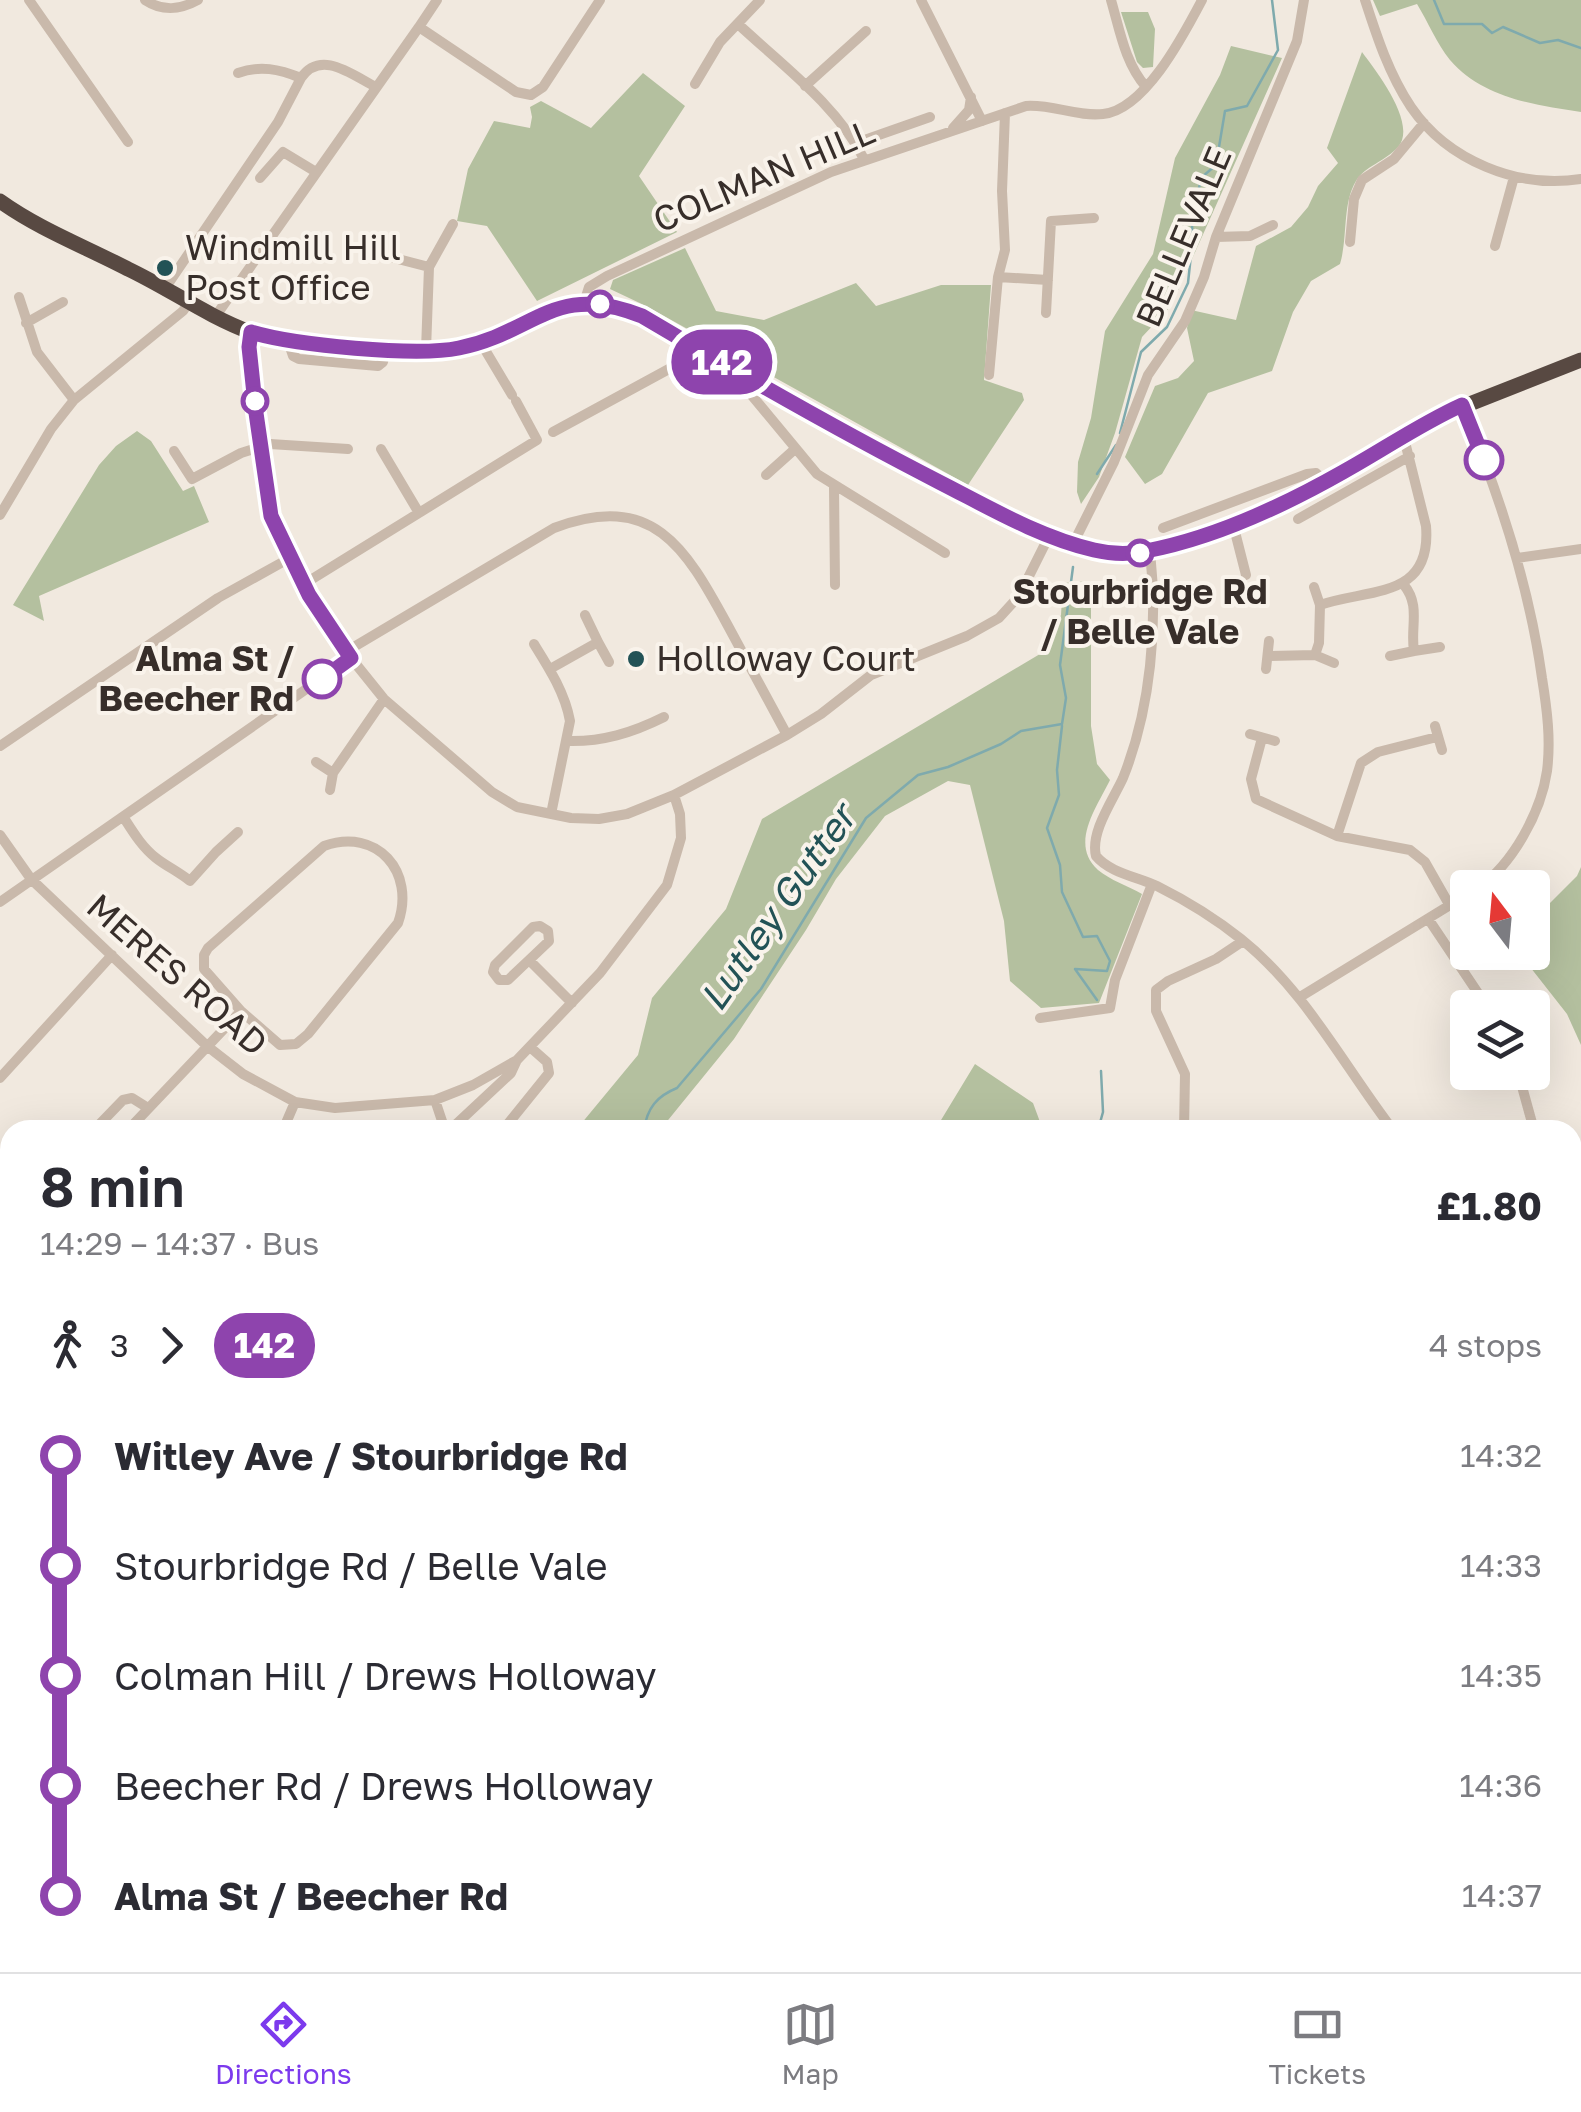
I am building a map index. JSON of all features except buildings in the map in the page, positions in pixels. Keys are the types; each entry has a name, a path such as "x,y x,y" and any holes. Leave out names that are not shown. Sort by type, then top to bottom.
{"highway":[{"path":"0,202 166,288 215,318 288,341 452,350 481,344 544,312 584,303 614,305 642,316 877,451 1050,536 1111,553 1150,551 1234,524 1325,482 1403,434 1462,405 1581,360"}],"street":[{"path":"29,0 128,142"},
{"path":"145,0 176,9 198,0"},
{"path":"215,318 437,0"},
{"path":"419,26 516,92 531,96 543,86 600,0"},
{"path":"695,84 720,42 760,0"},
{"path":"921,0 982,121"},
{"path":"1111,0 1126,56 1146,87 1202,0"},
{"name":"BELLEVALE","path":"1073,544 1125,438 1148,375 1185,321 1204,277 1216,237 1297,41 1304,0"},
{"path":"1365,0 1393,76 1424,123 1445,142 1471,159 1514,176 1545,182 1581,178"},
{"path":"738,24 805,86 856,143 864,159"},
{"path":"805,86 866,32"},
{"path":"166,288 278,122 306,70 318,64 332,64 376,87"},
{"path":"238,73 264,68 301,78"},
{"name":"COLMAN HILL","path":"584,303 589,286 607,276 864,159 1036,105 1102,114 1126,105 1146,87"},
{"path":"948,132 969,110 971,95"},
{"path":"989,375 998,277 1005,250 1005,113"},
{"path":"856,143 930,118"},
{"path":"1350,242 1354,199 1362,180 1394,159 1424,123"},
{"path":"260,178 283,152 316,172"},
{"path":"1495,246 1514,176"},
{"path":"1046,312 1050,221 1094,218"},
{"path":"426,350 429,267 453,224"},
{"path":"1216,237 1250,236 1273,225"},
{"path":"445,240 460,247"},
{"path":"394,258 429,267"},
{"path":"998,277 1048,280"},
{"path":"19,298 36,352 74,400"},
{"path":"26,323 63,302"},
{"path":"1,509 50,429 74,400 184,310 188,302"},
{"path":"251,332 249,347 271,516 304,584 349,655 384,699 517,807 599,819 628,814 674,795 821,714 871,675 967,636 999,618 1019,596 1050,536"},
{"path":"304,584 538,440 481,344"},
{"path":"552,432 702,351"},
{"path":"745,376 749,392 795,449 834,487 946,553"},
{"path":"1462,405 1498,493 1517,558 1538,648 1549,732 1548,767 1538,802 1519,840 1496,870"},
{"path":"1320,606 1404,585 1419,567 1428,541 1403,434"},
{"path":"174,451 192,479 260,446 348,449"},
{"path":"381,449 419,512"},
{"path":"766,475 795,449"},
{"path":"1298,519 1410,456"},
{"path":"1164,528 1307,474 1316,473 1325,482"},
{"path":"834,487 835,585"},
{"path":"0,902 124,818 349,655 554,528 582,518 627,519 645,524 682,548 786,735"},
{"path":"1234,524 1246,576"},
{"path":"1517,558 1581,549"},
{"path":"1150,551 1153,617 1146,693 1138,738 1096,837 1096,856 1112,868 1192,905 1243,941 1300,998 1385,1120"},
{"path":"0,746 218,598 290,558"},
{"path":"1404,585 1416,614 1414,651"},
{"path":"1314,587 1320,606 1316,655"},
{"path":"585,616 609,662"},
{"path":"1266,668 1269,640"},
{"path":"550,668 598,642"},
{"path":"534,644 568,706 570,721 552,814"},
{"path":"1390,656 1440,647"},
{"path":"1269,656 1316,655 1334,662"},
{"path":"330,790 333,774 384,699"},
{"path":"567,741 612,738 664,717"},
{"path":"1338,836 1355,777 1366,758 1436,731 1442,750"},
{"path":"1274,741 1256,736 1251,780 1256,799 1338,836 1410,850 1425,862 1450,906 1300,998"},
{"path":"316,762 333,774"},
{"path":"461,1120 511,1073 517,1060 600,973 668,885 680,838 680,814 674,795"},
{"path":"124,818 159,861 167,862 190,881 238,832"},
{"name":"MERES ROAD","path":"0,835 31,879 207,1046 242,1074 295,1102 335,1108 434,1100 474,1086 517,1060"},
{"path":"338,841 358,842 385,855 401,885 403,909 398,924 308,1034 296,1044 280,1045 241,1011 204,970 208,948 324,846 338,841"},
{"path":"1040,1018 1110,1008 1115,980 1152,884"},
{"path":"1429,920 1476,990"},
{"path":"540,926 548,931 549,941 529,960 508,980 499,980 493,972 495,965 532,928 540,926"},
{"path":"1184,1120 1185,1074 1156,1011 1156,990 1168,980 1216,960 1243,941"},
{"path":"0,1078 112,955"},
{"path":"529,960 572,1003"},
{"path":"137,1120 241,1011"},
{"path":"512,1120 549,1073 547,1062 530,1046"},
{"path":"1523,1090 1531,1120"},
{"path":"104,1120 123,1100 132,1098 148,1108"},
{"path":"434,1100 442,1120"},
{"path":"287,1120 295,1102"}],"green space":[{"path":"1373,0 1581,0 1581,112 1510,98 1478,83 1450,60 1417,4 1380,16"},
{"path":"1121,12 1148,12 1155,29 1153,67 1143,68 1137,62"},
{"path":"1231,46 1282,58 1171,306 1142,337 1099,477 1081,504 1077,492 1078,462 1091,418 1105,331 1153,254 1175,158 1220,75"},
{"path":"1362,52 1393,98 1403,137 1393,152 1356,181 1349,200 1340,264 1311,281 1293,312 1272,371 1208,393 1162,474 1145,484 1125,457 1155,386 1178,378 1194,361 1187,328 1191,310 1236,320 1256,246 1291,227 1338,163 1327,148"},
{"path":"643,73 685,106 639,176 677,232 537,301 487,226 457,221 468,169 494,121 530,128 530,107 541,101 591,128"},
{"path":"685,248 716,311 764,320 856,283 876,306 941,285 991,285 984,380 1022,393 1024,400 968,485 610,289 613,280"},
{"path":"137,431 151,441 183,491 194,486 209,522 39,596 44,621 13,605 99,465"},
{"path":"1091,581 1091,726 1097,764 1110,780 1088,825 1086,849 1098,870 1142,894 1099,1003 1041,1008 1010,981 1004,921 970,785 948,781 885,816 836,879 734,1039 668,1120 584,1120 638,1055 652,998 726,909 762,819 1045,651 1061,615 1063,583"},
{"path":"1581,867 1581,1045 1567,1014 1532,970 1550,970 1550,903"},
{"path":"975,1064 1033,1103 1039,1120 941,1120"}],"waterway":[{"name":"Lutley Gutter","path":"1120,433 1141,352 1167,327 1188,283 1191,216 1202,177 1216,165 1225,111 1247,106 1278,50 1272,0"},
{"path":"1434,0 1444,24 1482,24 1492,33 1503,27 1540,43 1558,40 1581,48"},
{"name":"Lutley Gutter","path":"1097,474 1116,445"},
{"name":"Lutley Gutter","path":"647,1120 654,1104 677,1088 761,989 866,818 918,775 948,767 1021,731 1062,724 1066,698 1060,665 1073,567"},
{"path":"1062,726 1057,770 1059,795 1047,828 1060,865 1062,892 1083,937 1097,936 1110,961 1107,971 1075,969 1097,1000"},
{"path":"1101,1071 1101,1120"}],"bus line":[{"name":"142","path":"322,679 351,658 309,595 271,516 256,413 251,332 288,341 452,350 481,344 544,312 584,303 614,305 642,316 861,442 1028,527 1111,553 1139,553 1169,546 1234,524 1342,473 1403,434 1462,405 1484,460"}],"place":[{"name":"Windmill Hill Post Office","path":"165,268"},
{"name":"Stourbridge Rd / Belle Vale","path":"1140,553"},
{"name":"Holloway Court","path":"636,659"},
{"name":"Alma St / Beecher Rd","path":"322,679"}]}
